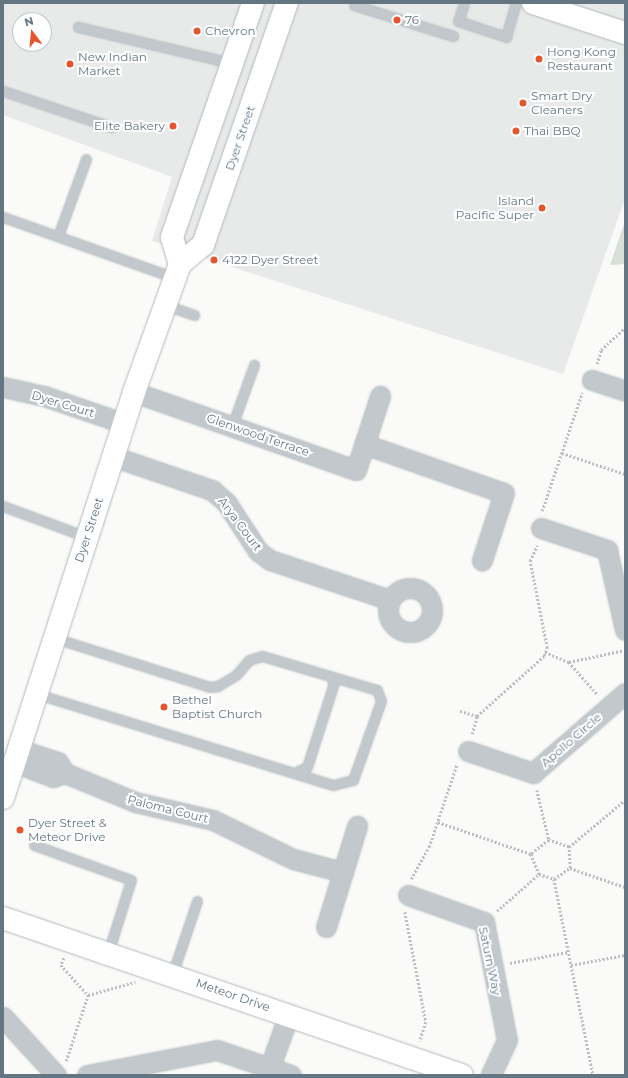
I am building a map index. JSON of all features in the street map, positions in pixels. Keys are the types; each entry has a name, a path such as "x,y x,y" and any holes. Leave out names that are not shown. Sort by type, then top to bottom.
{"main road":[{"path":"177,271 172,237 253,3"},
{"name":"Dyer Street","path":"3,798 112,456 165,304 177,271 203,245 287,3"},
{"path":"533,3 625,33"},
{"path":"208,231 200,210 222,144 212,119"},
{"name":"Meteor Drive","path":"3,918 289,1014 462,1075"}],"street":[{"path":"592,380 625,391"},
{"name":"Dyer Court","path":"3,387 44,396 123,424"},
{"name":"Glenwood Terrace","path":"134,392 356,470 380,396"},
{"path":"364,444 504,493 482,560"},
{"name":"Arya Court","path":"112,456 212,490 226,502 258,551 270,560 390,600"},
{"path":"545,529 609,552 625,630"},
{"name":"Apollo Circle","path":"468,751 533,773 625,693"},
{"name":"Paloma Court","path":"16,756 58,762 65,773 134,802 213,820 293,859 343,872"},
{"path":"326,927 357,826"},
{"name":"Saturn Way","path":"408,895 484,922 506,1040 492,1075"},
{"path":"268,1071 289,1014"},
{"path":"3,1017 60,1071"},
{"path":"87,1075 217,1050 268,1071 291,1075"}],"lane":[{"path":"464,3 458,21 506,37 516,3"},
{"path":"354,5 453,36"},
{"path":"78,27 231,63"},
{"path":"3,91 111,127"},
{"path":"58,236 86,159"},
{"path":"3,217 58,236 177,271"},
{"path":"165,304 194,315"},
{"path":"232,426 254,365"},
{"path":"3,506 87,537"},
{"path":"37,694 333,785 353,780 381,701 377,690 262,656 249,660 236,675 218,686 200,686 55,638"},
{"path":"294,773 307,767 334,683 330,676"},
{"path":"34,846 131,880 108,953"},
{"path":"172,975 197,901"}],"path":[{"path":"545,652 530,561 545,529 539,519 583,389 592,380 601,350 625,328"},
{"path":"562,453 625,474"},
{"path":"569,662 625,650"},
{"path":"545,652 569,662 609,707"},
{"path":"420,1041 426,1022 403,919 412,872 428,847 438,822 458,760 468,751 477,716 545,652"},
{"path":"460,711 477,716"},
{"path":"533,773 549,840"},
{"path":"569,847 625,800"},
{"path":"438,822 531,854 539,874 554,879"},
{"path":"549,840 569,847"},
{"path":"531,854 549,840"},
{"path":"569,847 570,868"},
{"path":"554,879 570,868"},
{"path":"570,868 625,887"},
{"path":"484,922 539,874"},
{"path":"554,879 593,1075"},
{"path":"492,967 568,952"},
{"path":"571,965 625,955"},
{"path":"64,958 61,965 88,995"},
{"path":"88,995 135,982"},
{"path":"60,1071 88,995"}],"shaded area":[{"path":"3,3 625,3 625,199 563,374 152,241 172,177 3,115"},
{"path":"624,224 625,264 610,265"}],"place":[{"name":"76","path":"397,20"},
{"name":"Chevron","path":"197,31"},
{"name":"Hong Kong Restaurant","path":"539,59"},
{"name":"New Indian Market","path":"70,64"},
{"name":"Smart Dry Cleaners","path":"523,103"},
{"name":"Elite Bakery","path":"173,126"},
{"name":"Thai BBQ","path":"516,131"},
{"name":"Island Pacific Super","path":"542,208"},
{"name":"4122 Dyer Street","path":"214,260"},
{"name":"Bethel Baptist Church","path":"164,707"},
{"name":"Dyer Street & Meteor Drive","path":"20,830"}]}
